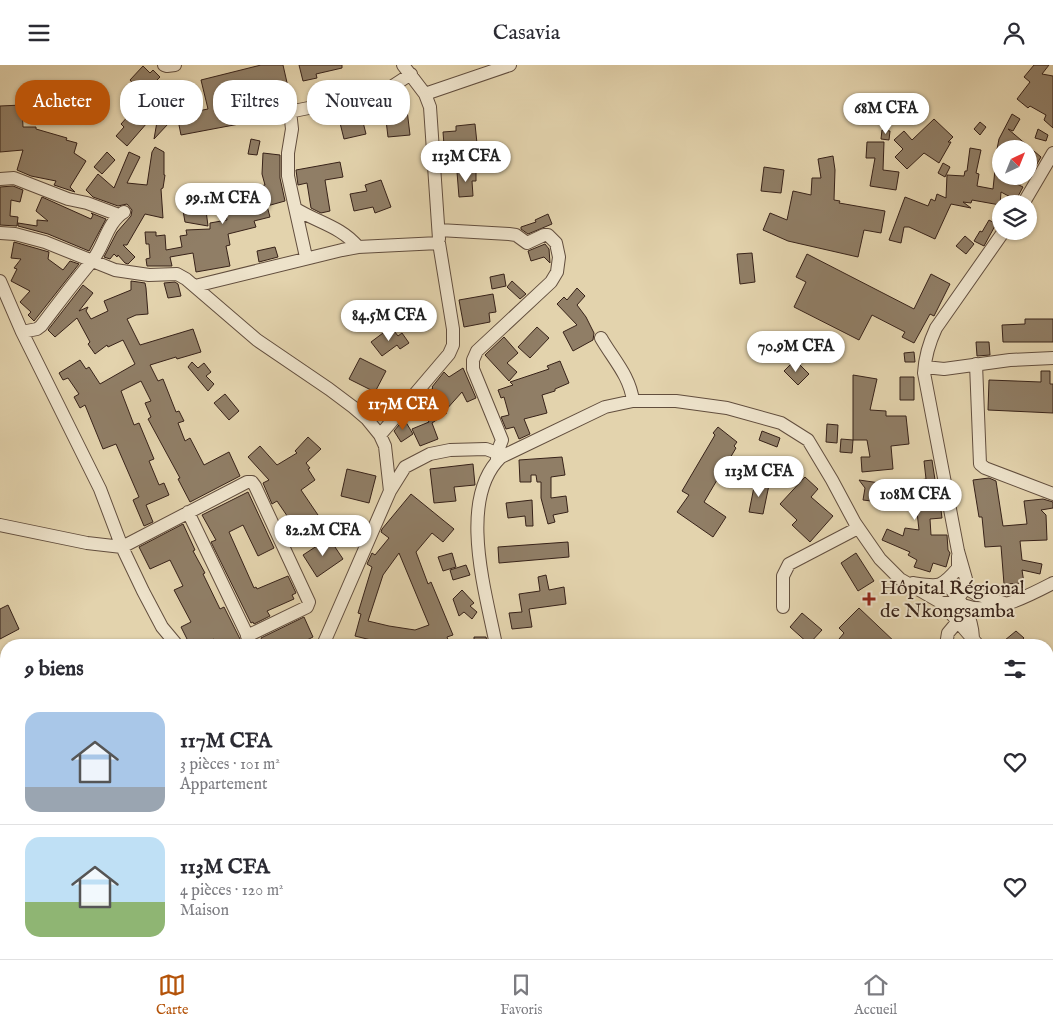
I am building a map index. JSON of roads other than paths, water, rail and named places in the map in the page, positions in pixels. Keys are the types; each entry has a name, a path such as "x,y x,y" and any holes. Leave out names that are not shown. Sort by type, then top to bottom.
{"street":[{"path":"164,65 175,65"},
{"path":"425,94 510,65"},
{"path":"297,110 385,91 407,70 425,94 430,107 439,237 453,329 452,345 448,354 380,435"},
{"path":"292,125 287,163 288,176 306,257"},
{"path":"1028,195 1053,153"},
{"path":"0,179 14,177 68,199 121,213 92,261 41,326 22,331"},
{"path":"296,209 337,229 358,247"},
{"path":"0,233 15,234 44,242 115,270 149,275 177,274 257,340 329,389 366,419 380,435 385,446 390,491"},
{"path":"195,287 264,270 306,257 358,247 439,237 509,234 516,235 530,243 544,235 548,235 556,243 559,265 551,282 477,351 473,359 473,369 502,440 481,495 477,547 495,639"},
{"path":"974,637 962,597 966,579 958,551 924,367 929,342 936,328 998,240"},
{"path":"0,281 22,331 100,489 122,547 162,627 172,639"},
{"path":"601,338 632,388 633,401"},
{"path":"924,367 944,369 976,364 1053,358"},
{"path":"976,364 980,465 1053,494"},
{"path":"326,639 390,491 405,467 430,454 450,451 486,449 497,457 501,457 605,407 633,401 676,401 705,404 768,418 790,428 808,440 858,528 789,564 783,576 784,607"},
{"path":"0,525 86,543 122,547 247,482 252,482 309,602 307,607 252,639"},
{"path":"188,512 250,639"},
{"path":"855,523 880,559 893,573 942,603 974,637"},
{"path":"905,581 927,585 946,583 958,568 958,551"},
{"path":"946,583 972,609 989,608 1020,598 1053,583"},
{"path":"942,603 951,603 962,597 987,598 1004,603"},
{"path":"974,637 979,619 989,608"},
{"path":"947,639 948,633 958,621"}],"place":[{"name":"Hôpital Régional de Nkongsamba","path":"869,599"}]}
